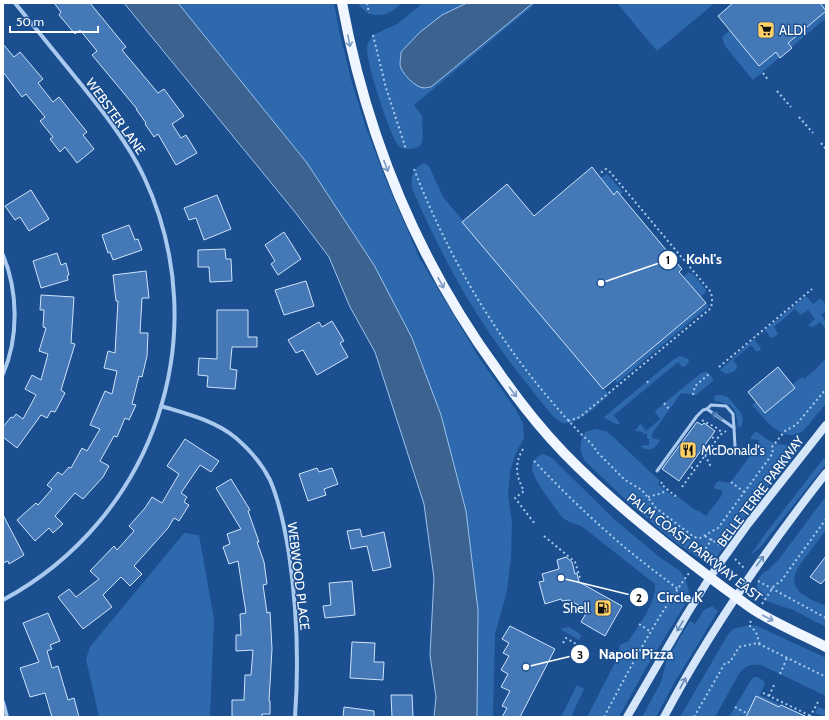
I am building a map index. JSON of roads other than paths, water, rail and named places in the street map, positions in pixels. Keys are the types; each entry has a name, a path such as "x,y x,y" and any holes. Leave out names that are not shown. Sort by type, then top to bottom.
{"main road":[{"name":"PALM COAST PARKWAY EAST","path":"342,3 364,102 391,179 412,228 431,266 471,333 513,392 565,454 632,516 757,612 826,647"},
{"name":"BELLE TERRE PARKWAY","path":"627,717 710,577 748,524 826,425"},
{"path":"664,717 686,677 736,596 826,473"}],"street":[{"name":"WEBSTER LANE","path":"3,600 38,578 64,558 108,513 126,485 149,440 161,406 172,358 175,330 175,307 170,256 157,208 141,170 119,134 15,3"},
{"path":"3,255 11,276 14,306 11,345 3,374"},
{"name":"WEBWOOD PLACE","path":"161,406 204,420 228,432 252,453 264,470 271,484 278,501 287,541 296,606 298,651 296,717"},
{"path":"3,702 7,717"}],"lane":[{"path":"657,471 697,416 711,405 726,406 732,414 735,446"},
{"path":"707,409 734,428"}],"place":[{"name":"ALDI","path":"766,30"},
{"name":"Kohl's","path":"601,283"},
{"name":"McDonald's","path":"688,450"},
{"name":"Circle K","path":"561,578"},
{"name":"Shell","path":"603,608"},
{"name":"Napoli Pizza","path":"526,667"}]}
